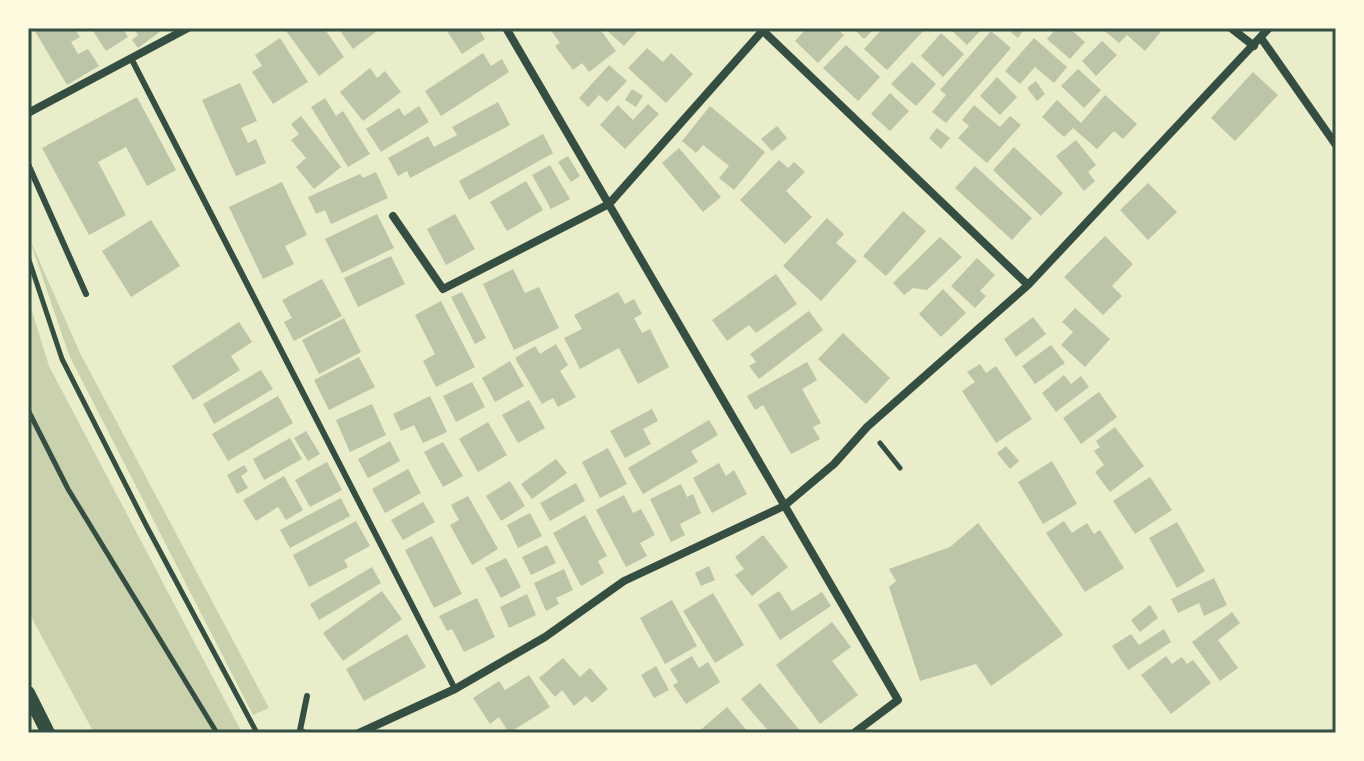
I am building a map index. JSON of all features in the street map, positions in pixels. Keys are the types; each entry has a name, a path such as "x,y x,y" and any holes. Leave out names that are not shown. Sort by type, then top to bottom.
{"street":[{"path":"28,113 188,28"},
{"path":"506,28 898,700 854,733"},
{"path":"1231,28 1254,46"},
{"path":"359,733 455,689 545,637 624,581 784,506 834,464 867,427 1028,285 1269,28"},
{"path":"393,216 443,289 609,204 763,29 1028,285"},
{"path":"1261,38 1336,145"},
{"path":"28,693 48,733"}],"lane":[{"path":"131,58 455,689"},
{"path":"28,164 86,294"},
{"path":"305,733 300,730 307,696"}],"path":[{"path":"28,257 62,359 257,733"},
{"path":"28,410 68,489 217,733"},
{"path":"867,427 900,468"}],"green space":[{"path":"28,235 80,353 269,708 253,715 69,355"},
{"path":"28,298 49,366 242,733 94,733 28,611"}],"building":[{"path":"33,28 74,28 80,37 71,42 78,54 88,49 99,66 67,85"},
{"path":"91,28 123,28 128,37 106,51"},
{"path":"133,28 165,28 138,48 132,40 138,35"},
{"path":"284,28 324,28 344,57 319,76"},
{"path":"347,28 381,28 353,49 341,32"},
{"path":"445,28 478,28 485,39 462,54"},
{"path":"556,28 599,28 616,51 589,72 582,63 573,70 555,46 560,43 552,32"},
{"path":"604,28 640,28 624,46"},
{"path":"807,28 836,28 844,35 818,63 795,41"},
{"path":"853,28 875,28 864,39"},
{"path":"883,28 926,28 887,70 864,49"},
{"path":"949,28 983,28 967,45"},
{"path":"1006,28 1025,28 1018,38"},
{"path":"1057,28 1069,28 1085,42 1070,59 1047,39"},
{"path":"1101,28 1164,28 1145,51 1127,35 1119,43"},
{"path":"991,31 1011,48 946,123 932,112 946,95 940,90"},
{"path":"941,33 964,54 943,77 921,56"},
{"path":"280,38 308,82 273,104 252,72 262,66 255,55"},
{"path":"1034,38 1067,67 1054,83 1035,67 1020,84 1005,71"},
{"path":"1102,41 1117,55 1096,76 1082,61"},
{"path":"846,45 880,77 858,101 823,68"},
{"path":"647,48 663,62 671,53 693,74 666,103 628,68"},
{"path":"483,53 491,66 502,59 509,72 441,116 425,91"},
{"path":"912,62 936,84 916,106 891,84"},
{"path":"609,65 627,81 607,102 599,95 588,107 579,98"},
{"path":"370,68 377,78 385,71 401,92 363,121 340,92"},
{"path":"1078,69 1101,90 1084,108 1061,86"},
{"path":"1253,72 1278,95 1235,141 1211,118"},
{"path":"997,77 1017,97 1000,115 980,96"},
{"path":"1036,81 1045,94 1037,101 1027,88"},
{"path":"240,83 257,121 241,128 248,143 256,139 266,163 236,176 202,100"},
{"path":"632,89 643,96 636,107 625,100"},
{"path":"890,93 909,111 890,131 871,114"},
{"path":"1105,95 1137,124 1123,139 1114,131 1097,149 1073,128 1064,137 1042,117 1057,100 1081,123"},
{"path":"137,97 176,170 147,186 126,147 98,162 126,215 89,235 42,148"},
{"path":"325,98 336,116 343,111 370,154 348,167 311,107"},
{"path":"498,102 510,125 410,178 407,171 398,176 388,158 428,136 434,147 457,135 452,127"},
{"path":"648,104 659,114 625,149 600,125 618,105 633,120"},
{"path":"974,105 1000,127 1010,116 1021,125 987,163 958,138 969,126 962,120"},
{"path":"419,106 429,122 381,152 366,129 399,108 404,116"},
{"path":"710,106 765,152 734,190 719,178 729,166 703,145 696,153 682,141"},
{"path":"301,116 341,167 314,189 296,167 306,158 291,140 299,134 291,124"},
{"path":"777,126 787,138 772,151 761,139"},
{"path":"937,128 950,138 941,149 929,138"},
{"path":"543,134 553,153 469,200 459,181"},
{"path":"1076,140 1096,165 1088,172 1095,181 1084,191 1056,156"},
{"path":"1014,147 1063,193 1041,216 993,170"},
{"path":"679,148 721,197 703,212 662,163"},
{"path":"568,156 580,176 571,182 558,162"},
{"path":"779,160 788,168 794,162 805,172 786,191 812,217 785,244 740,200"},
{"path":"550,165 570,199 551,209 532,175"},
{"path":"975,166 1032,218 1012,240 955,188"},
{"path":"376,172 388,198 331,224 325,210 316,214 308,197 360,174 363,178"},
{"path":"526,181 543,210 507,231 490,202"},
{"path":"282,182 307,235 285,246 294,264 263,279 229,207"},
{"path":"1148,183 1177,212 1148,240 1120,210"},
{"path":"903,211 926,231 886,276 863,256"},
{"path":"377,214 394,248 342,273 325,239"},
{"path":"455,214 475,249 446,265 427,229"},
{"path":"827,218 844,234 836,243 857,261 821,301 783,266"},
{"path":"151,220 180,266 131,297 102,251"},
{"path":"1105,236 1133,264 1112,286 1122,296 1103,315 1064,277"},
{"path":"940,237 962,257 927,290 913,288 904,295 893,283"},
{"path":"391,256 405,284 358,307 344,278"},
{"path":"977,258 995,275 980,291 986,296 975,308 951,286"},
{"path":"513,269 525,293 539,287 559,328 514,350 483,284"},
{"path":"776,274 797,304 756,333 749,325 727,341 712,320"},
{"path":"322,279 342,316 294,341 284,322 292,318 282,300"},
{"path":"943,289 966,313 941,337 919,314"},
{"path":"462,292 486,338 475,344 451,297"},
{"path":"618,292 625,304 634,299 642,314 634,318 642,333 650,329 669,367 638,384 619,348 580,369 564,338 582,329 574,315"},
{"path":"441,301 475,367 436,387 423,361 435,354 415,315"},
{"path":"1075,308 1110,339 1085,367 1061,345 1073,332 1062,322"},
{"path":"809,311 823,330 759,379 749,366 756,362 750,354"},
{"path":"1033,317 1046,334 1016,357 1004,339"},
{"path":"344,318 361,352 319,374 302,340"},
{"path":"239,322 252,342 231,356 240,370 193,400 172,366"},
{"path":"843,333 890,378 866,404 818,359"},
{"path":"556,344 568,365 560,371 576,397 558,407 553,398 542,404 515,358 535,346 540,354"},
{"path":"1051,345 1065,363 1035,384 1022,366"},
{"path":"359,357 375,387 329,410 314,380"},
{"path":"510,361 524,386 495,402 482,378"},
{"path":"807,362 817,380 802,389 821,423 813,427 820,439 791,454 763,405 755,410 747,396"},
{"path":"980,364 986,373 996,366 1032,419 996,443 962,391 975,382 967,372"},
{"path":"261,370 273,389 214,424 203,404"},
{"path":"1064,375 1071,384 1081,376 1089,387 1056,412 1042,393"},
{"path":"472,382 485,407 456,422 443,396"},
{"path":"1099,392 1117,417 1081,444 1063,418"},
{"path":"278,396 293,423 228,461 212,434"},
{"path":"430,396 447,432 423,443 414,425 401,431 393,414"},
{"path":"529,400 545,428 518,443 502,415"},
{"path":"372,404 386,435 350,452 336,420"},
{"path":"652,409 658,421 643,429 651,444 625,458 610,431"},
{"path":"709,420 718,435 691,451 698,462 643,494 628,468"},
{"path":"488,422 507,455 478,472 459,439"},
{"path":"1115,427 1144,466 1110,492 1095,472 1104,465 1094,451 1100,447 1096,441"},
{"path":"306,431 320,454 308,461 294,438"},
{"path":"290,438 302,459 264,480 253,459"},
{"path":"390,441 400,461 368,478 358,459"},
{"path":"443,442 463,476 443,487 424,452"},
{"path":"1006,446 1019,461 1010,469 997,453"},
{"path":"608,448 627,484 600,498 582,462"},
{"path":"556,459 567,473 532,499 521,484"},
{"path":"1052,461 1077,504 1043,524 1018,482"},
{"path":"327,462 342,490 310,507 295,480"},
{"path":"719,463 726,476 734,470 747,494 712,513 693,478"},
{"path":"244,465 248,471 241,476 248,488 237,494 227,475"},
{"path":"408,469 421,493 385,513 372,489"},
{"path":"284,476 303,510 286,520 278,507 256,521 243,500"},
{"path":"1150,477 1172,510 1135,534 1113,501"},
{"path":"510,481 525,506 501,521 486,496"},
{"path":"576,483 585,501 550,521 540,503"},
{"path":"681,484 687,497 693,494 701,513 680,524 685,535 671,542 650,499"},
{"path":"624,495 633,513 641,509 655,535 640,543 647,556 626,567 596,510"},
{"path":"468,496 498,549 472,565 450,525 459,520 451,505"},
{"path":"341,498 350,516 290,548 280,530"},
{"path":"423,502 435,522 403,540 391,520"},
{"path":"530,513 542,536 518,548 507,525"},
{"path":"585,515 607,556 598,561 604,573 581,586 553,533"},
{"path":"356,521 370,546 344,560 348,567 309,587 293,555"},
{"path":"1064,521 1072,533 1087,523 1094,534 1100,530 1124,568 1085,592 1046,533"},
{"path":"1177,522 1205,571 1177,588 1149,538"},
{"path":"978,523 1063,635 991,686 976,664 920,681 889,587 896,581 889,569 950,547"},
{"path":"763,535 788,567 752,596 735,575 744,569 735,557"},
{"path":"432,536 462,594 434,608 405,550"},
{"path":"547,545 556,563 531,575 522,557"},
{"path":"506,558 521,587 501,598 485,568"},
{"path":"709,566 715,580 701,586 695,573"},
{"path":"372,567 381,583 319,620 310,604"},
{"path":"564,569 573,590 556,598 559,604 546,611 534,583"},
{"path":"1214,578 1227,605 1204,616 1199,603 1178,613 1171,599"},
{"path":"382,591 402,619 343,661 323,633"},
{"path":"779,591 792,611 822,592 831,606 780,640 758,605"},
{"path":"713,593 744,645 715,663 683,611"},
{"path":"527,594 536,615 509,628 500,607"},
{"path":"477,598 495,637 464,652 452,629 447,631 439,616"},
{"path":"672,600 697,646 665,664 640,618"},
{"path":"1150,605 1158,618 1140,632 1131,620"},
{"path":"1232,612 1240,623 1218,640 1238,668 1220,681 1192,642"},
{"path":"832,622 851,647 832,661 858,695 820,724 776,665"},
{"path":"1164,629 1171,642 1128,670 1112,646 1131,634 1139,645"},
{"path":"407,634 426,667 364,701 346,669"},
{"path":"692,656 699,668 708,662 720,682 686,704 673,685 678,682 670,669"},
{"path":"1166,656 1172,664 1182,657 1187,664 1193,660 1211,683 1171,714 1141,675"},
{"path":"563,658 580,677 590,668 608,689 592,703 586,696 574,706 562,690 555,697 539,678"},
{"path":"656,666 669,690 654,698 641,675"},
{"path":"529,675 550,707 509,733 499,717 490,724 473,698 499,681 505,690"},
{"path":"760,683 802,733 770,733 741,699"},
{"path":"727,707 749,733 697,733"}]}
